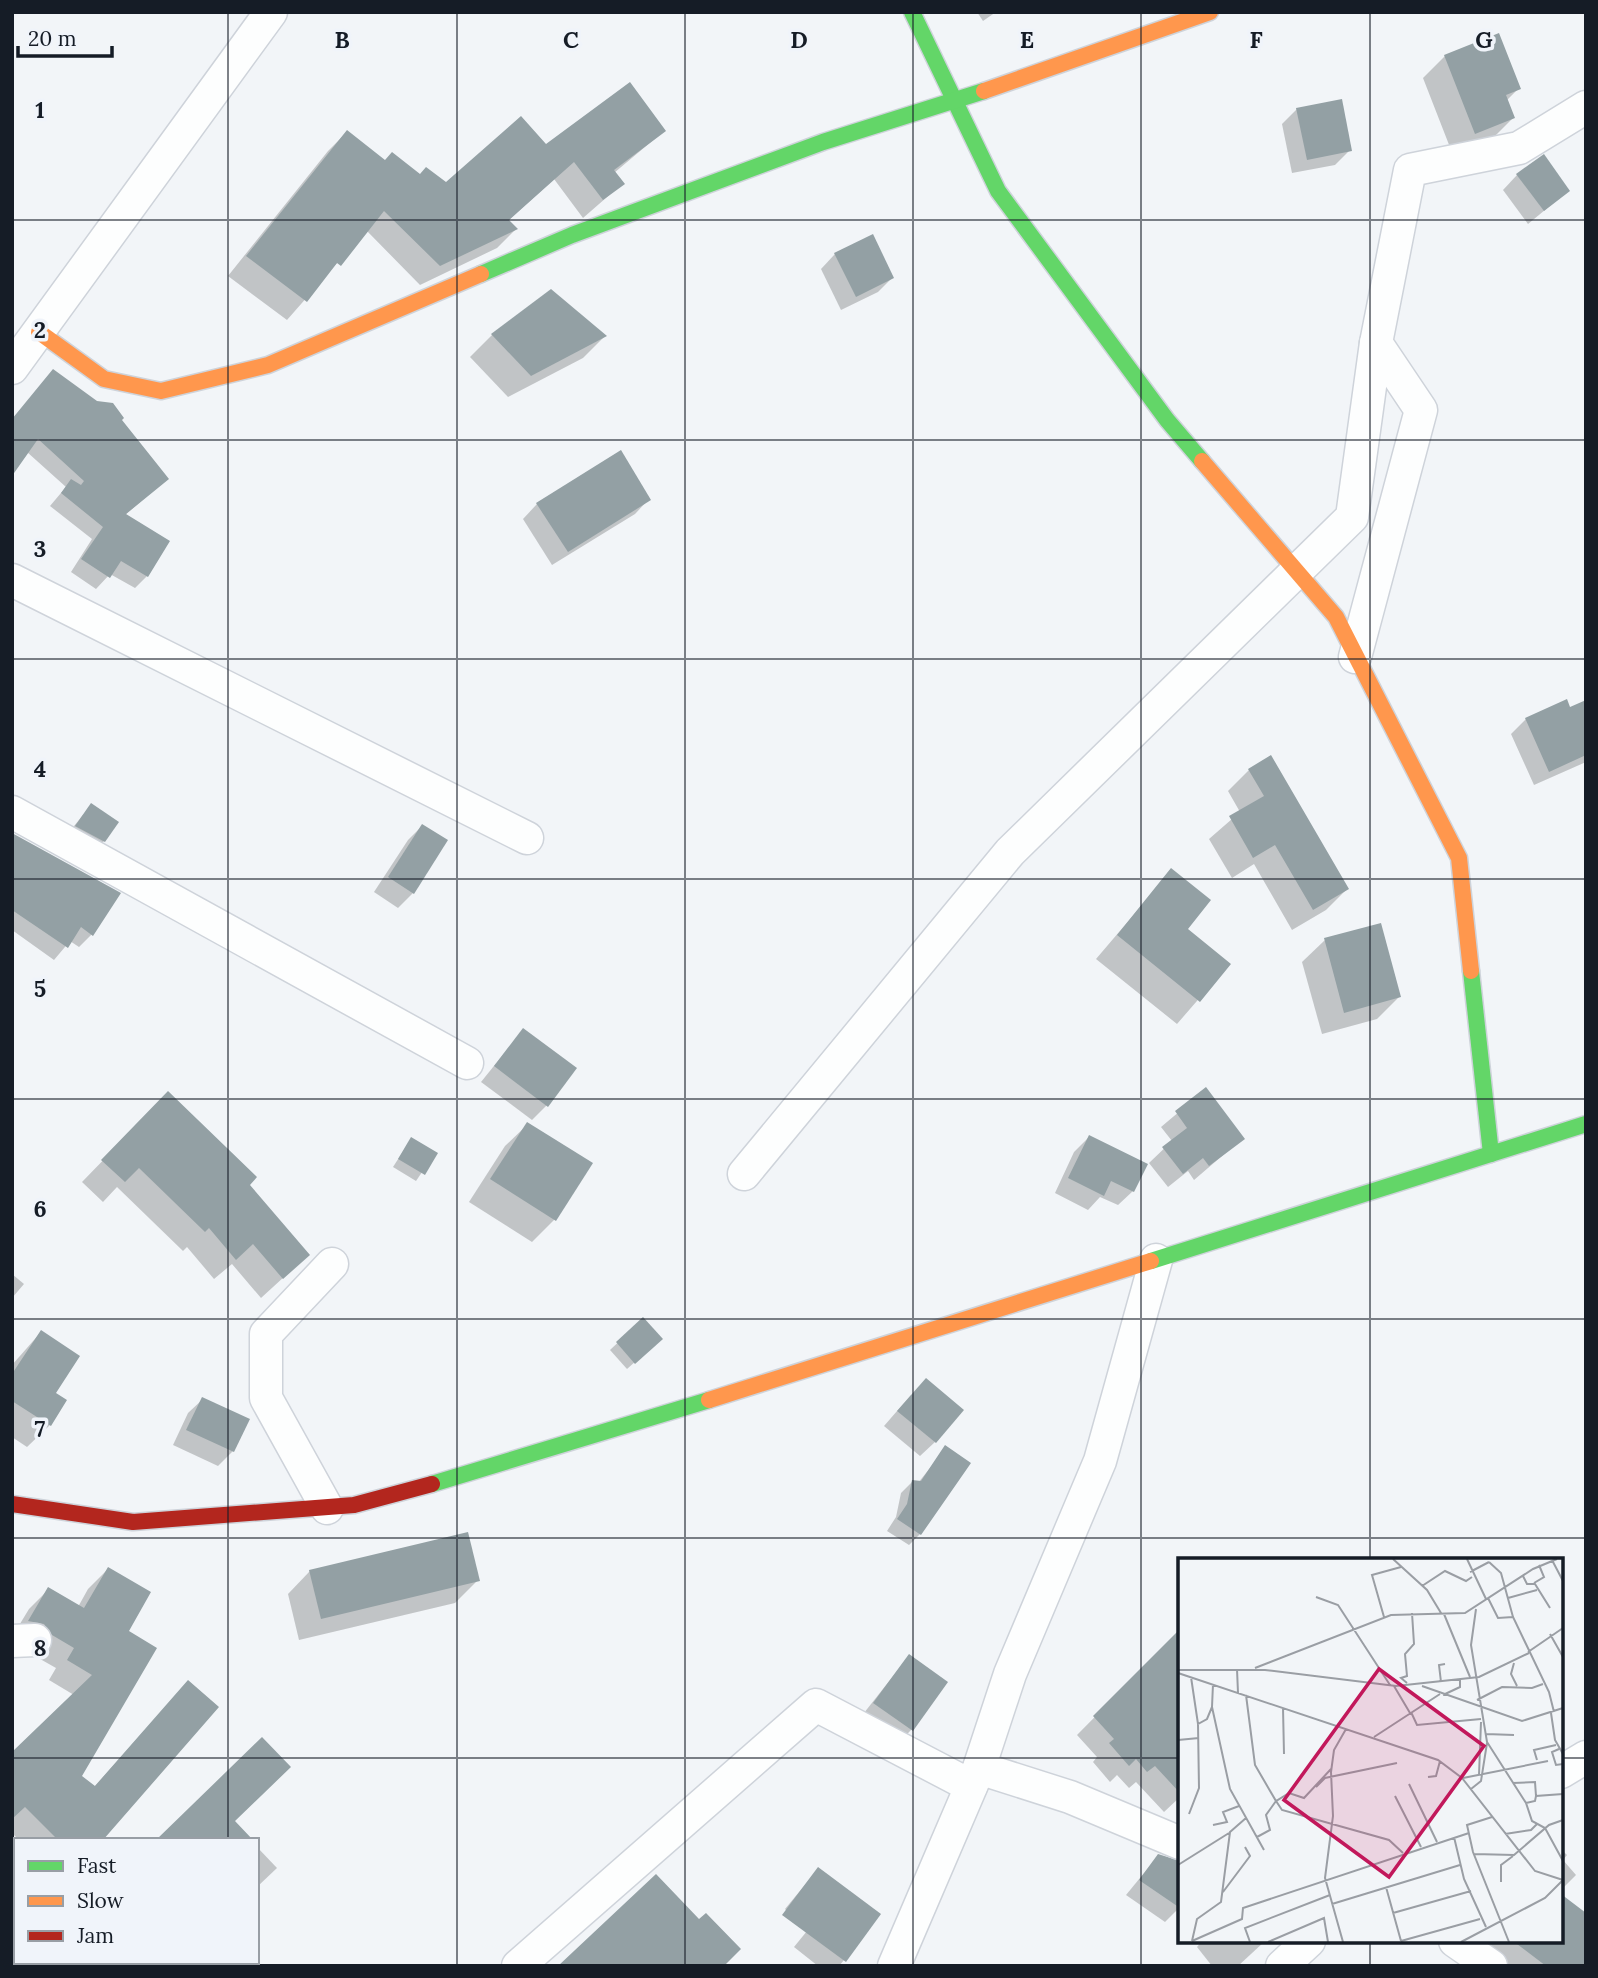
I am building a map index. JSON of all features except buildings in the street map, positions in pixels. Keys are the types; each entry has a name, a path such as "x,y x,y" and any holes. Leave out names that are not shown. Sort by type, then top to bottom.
{"street":[{"path":"12,368 271,12"},
{"path":"912,12 998,191 1167,421 1336,617 1459,858 1491,1154"},
{"path":"39,332 104,379 161,391 268,365 572,235 822,142 955,101 1210,12"},
{"path":"744,1174 1010,852 1352,517 1376,343 1410,170 1519,148 1586,107"},
{"path":"1355,657 1421,410 1376,343"},
{"path":"12,580 527,838"},
{"path":"12,812 467,1063"},
{"path":"12,1504 133,1522 354,1505 503,1465 1586,1124"},
{"path":"894,1966 975,1777 1010,1674 1100,1461 1156,1260"},
{"path":"327,1508 266,1398 266,1334 332,1264"},
{"path":"518,1966 816,1705 975,1777 1070,1797 1178,1842"},
{"path":"1563,1771 1586,1758"},
{"path":"1282,1966 1307,1943"},
{"path":"1458,1943 1490,1966"}],"traffic: fast":[{"path":"912,12 998,191 1167,420 1202,461"},
{"path":"481,274 572,235 823,142 984,91"},
{"path":"1471,971 1491,1154"},
{"path":"1151,1261 1586,1124"},
{"path":"432,1484 709,1400"}],"traffic: slow":[{"path":"984,91 1210,12"},
{"path":"39,332 104,379 161,391 268,365 481,274"},
{"path":"1202,461 1336,617 1459,858 1471,971"},
{"path":"709,1400 1151,1261"}],"traffic: jam":[{"path":"12,1504 133,1522 354,1505 432,1484"}]}
